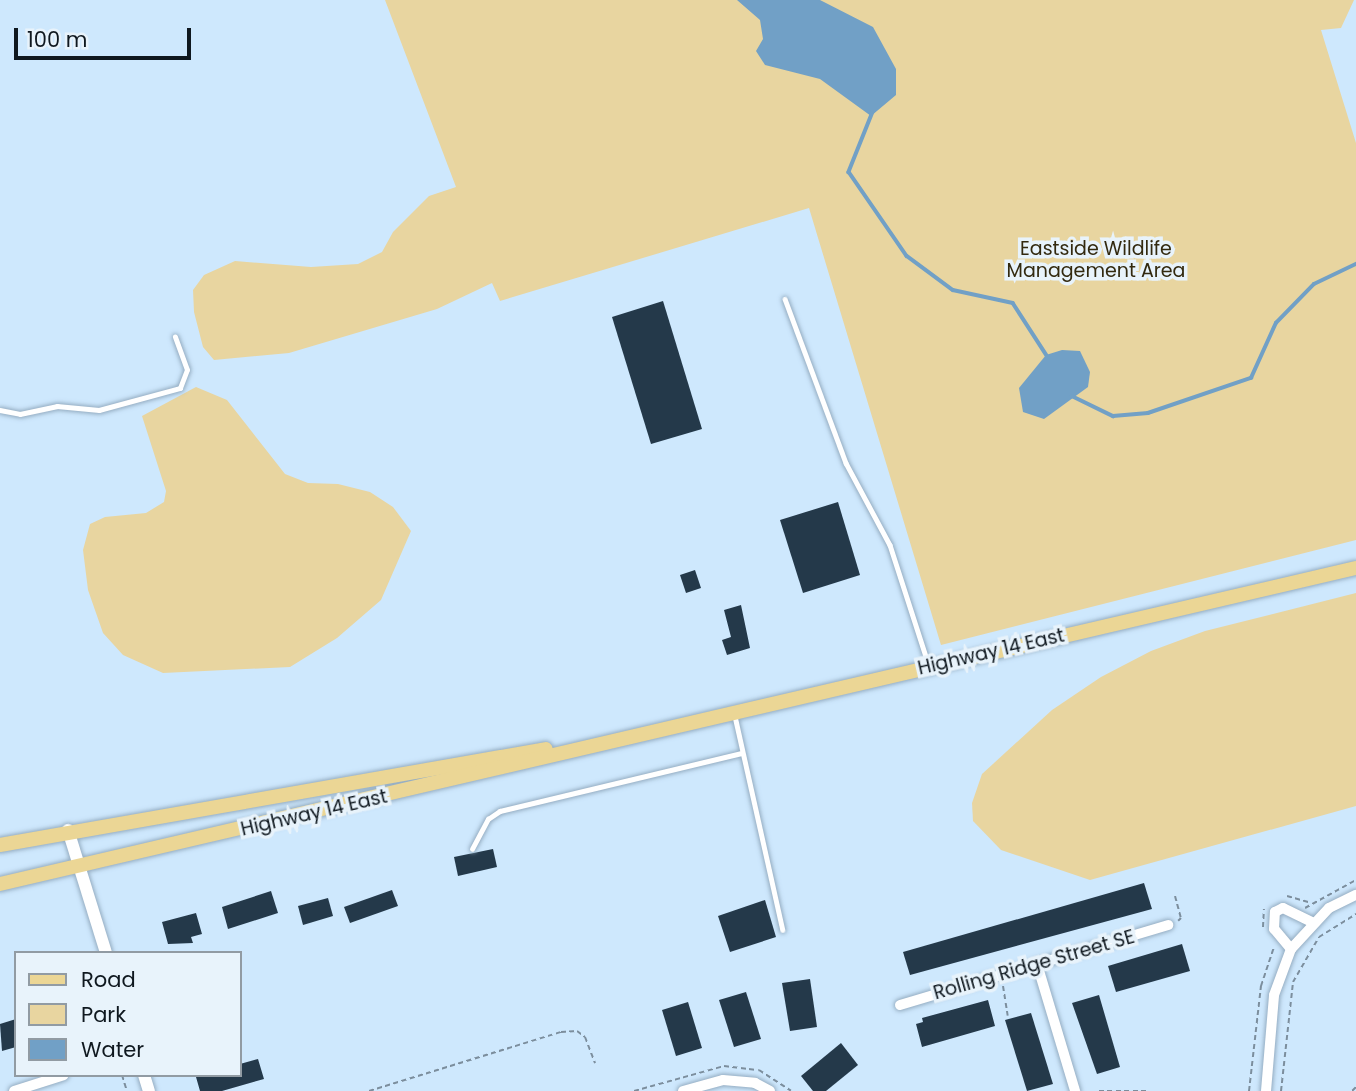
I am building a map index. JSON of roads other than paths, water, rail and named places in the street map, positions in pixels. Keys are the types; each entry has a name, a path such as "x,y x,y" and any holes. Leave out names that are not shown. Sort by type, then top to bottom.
{"main road":[{"name":"Highway 14 East","path":"0,884 1356,568"},
{"name":"Highway 14 East","path":"0,845 68,830 627,737"}],"street":[{"path":"68,830 105,951"},
{"path":"1266,1091 1274,995 1291,949 1312,922 1329,908 1356,895"},
{"path":"1291,949 1271,920 1275,912 1283,908 1312,922"},
{"name":"Rolling Ridge Street SE","path":"900,1005 1168,925"},
{"path":"1037,964 1075,1091"},
{"path":"12,1091 58,1077"},
{"path":"683,1091 723,1080 755,1083 770,1091"}],"lane":[{"path":"785,299 846,463 890,545 929,667"},
{"path":"0,410 20,414 57,406 99,410 180,388 187,370 175,337"},
{"path":"734,712 741,753 783,930"},
{"path":"472,849 488,819 500,811 741,753"}],"water":[{"path":"737,0 820,0 873,27 896,69 896,95 871,116 820,79 765,65 756,51 763,39 760,20"},
{"path":"1062,350 1080,351 1090,372 1088,387 1044,419 1023,412 1019,388 1046,355"}],"waterway":[{"path":"873,112 849,172 907,256 953,290 1013,303 1048,357"},
{"path":"1072,396 1113,416 1148,413 1251,378 1276,323 1314,284 1356,264"}],"park label":[{"name":"Eastside Wildlife Management Area","path":"1096,260"}]}
